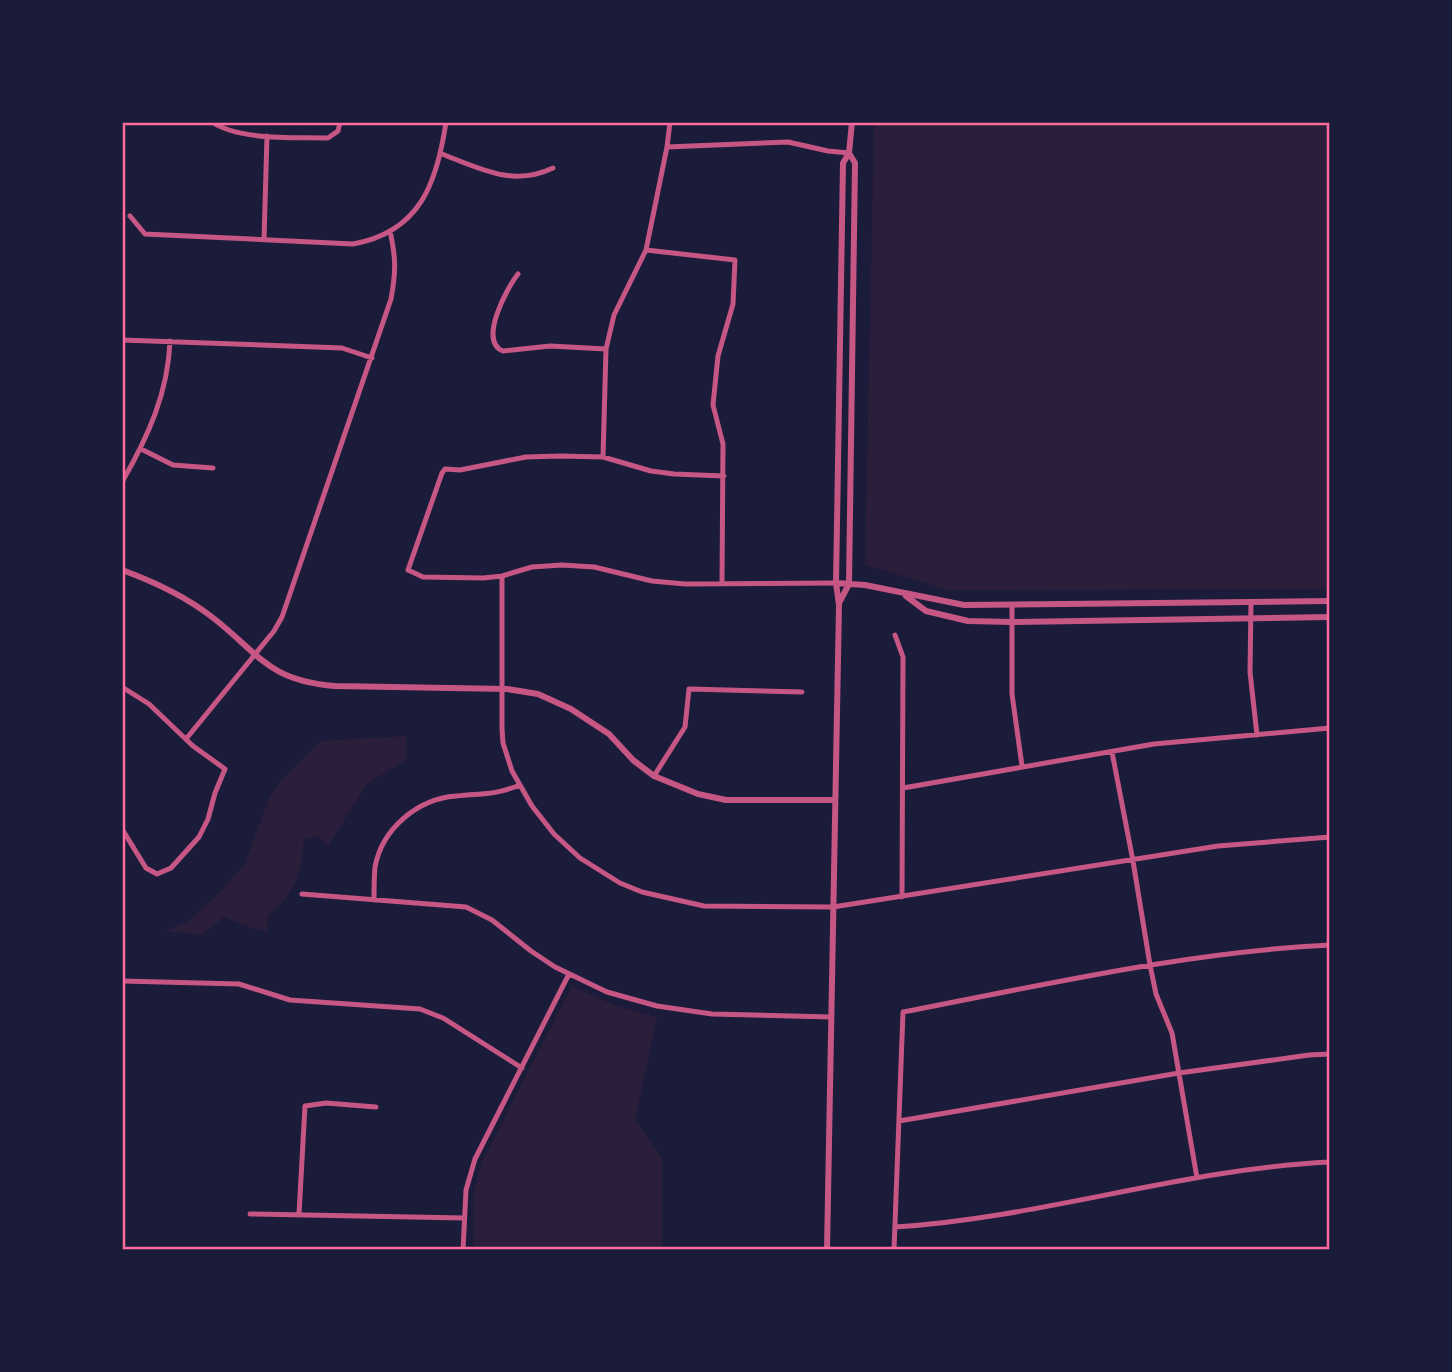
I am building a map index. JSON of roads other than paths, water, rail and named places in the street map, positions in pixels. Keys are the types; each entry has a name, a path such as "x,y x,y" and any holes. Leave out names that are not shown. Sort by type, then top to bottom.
{"street":[{"path":"212,122 220,128 267,136 328,138 338,131 340,122"},
{"path":"130,216 145,234 353,244 370,241 390,231 414,213 426,196 442,154 446,122"},
{"path":"603,457 606,349 614,315 646,250 670,122"},
{"path":"827,1250 839,605 835,583 843,163 849,153 852,122"},
{"path":"264,240 267,136"},
{"path":"667,147 788,142 849,153"},
{"path":"839,605 849,584 855,163 849,153"},
{"path":"442,154 489,172 512,176 535,176 553,168"},
{"path":"186,739 274,631 282,617 391,299 396,258 390,231"},
{"path":"646,250 735,260 733,304 718,356 713,405 723,444 722,583"},
{"path":"518,274 507,288 500,307 493,341 496,348 503,351 550,346 606,349"},
{"path":"122,340 342,348 372,358"},
{"path":"122,482 141,449 159,406 168,373 170,341"},
{"path":"141,449 173,465 213,468"},
{"path":"723,475 651,471 603,457 526,457 460,470 445,469 408,570 423,577 502,576 532,567 594,567 652,581 865,585 964,605 1329,601"},
{"path":"122,570 181,596 212,617 254,656 288,677 314,684 503,689 538,694 571,709 609,734 633,760 654,776 698,794 726,800 834,800"},
{"path":"502,576 503,743 512,771 532,806 554,834 580,858 642,892 704,906 833,907 1218,846 1329,837"},
{"path":"905,594 926,611 968,621 1329,617"},
{"path":"1251,602 1250,672 1257,735"},
{"path":"1012,605 1012,694 1022,766"},
{"path":"895,635 903,657 902,897"},
{"path":"122,687 149,704 186,739 225,769 199,837 171,868 157,874 152,873 146,868 122,829"},
{"path":"654,776 685,727 689,689 802,692"},
{"path":"903,788 1154,744 1329,728"},
{"path":"1112,752 1150,965 1157,994 1172,1032 1197,1178"},
{"path":"374,900 375,869 382,846 396,825 414,809 443,797 491,795 520,785"},
{"path":"302,894 466,906 492,920 531,951 569,974 607,992 682,1011 831,1017"},
{"path":"894,1250 903,1012 1150,965 1265,948 1329,945"},
{"path":"463,1250 466,1190 475,1159 569,974"},
{"path":"122,981 239,985 290,1000 420,1009 443,1018 522,1069"},
{"path":"899,1121 1179,1073 1329,1054"},
{"path":"299,1214 305,1106 326,1103 376,1107"},
{"path":"895,1227 943,1224 1197,1178 1329,1162"},
{"path":"250,1214 464,1218"}]}
